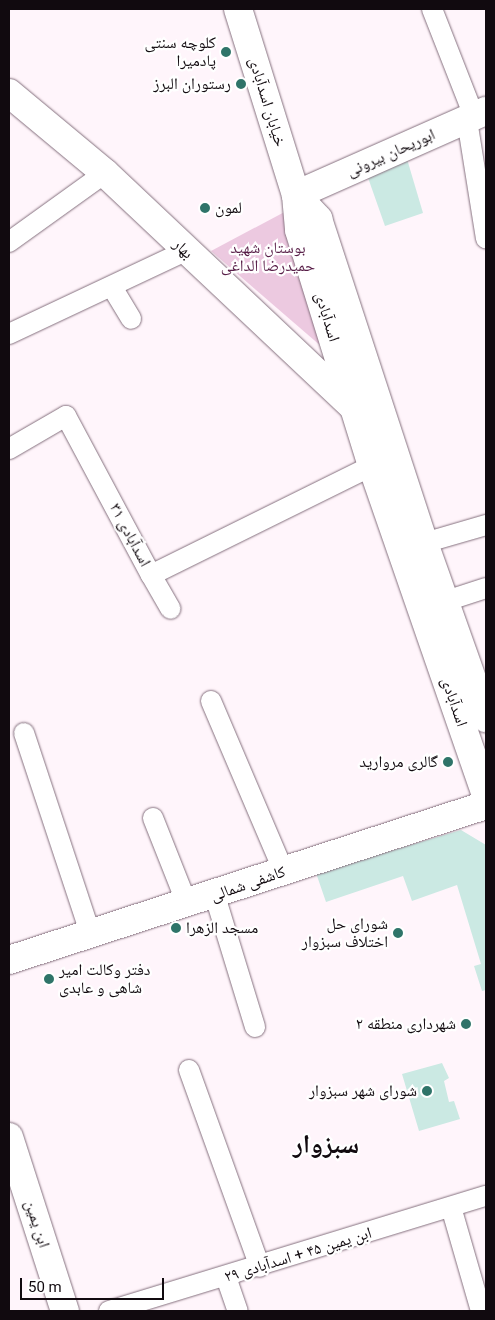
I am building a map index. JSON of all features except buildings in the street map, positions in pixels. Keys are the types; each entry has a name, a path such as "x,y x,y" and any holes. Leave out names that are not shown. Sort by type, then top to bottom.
{"main road":[{"name":"خیابان اسدآبادی","path":"238,9 296,196"},
{"name":"بهار","path":"9,93 105,173 185,251 354,408"},
{"name":"ابوریحان بیرونی","path":"296,196 476,115"},
{"name":"اسدآبادی","path":"296,196 299,230 372,466 486,796"},
{"name":"اسدآبادی","path":"296,196 318,219 424,543 486,718"},
{"name":"کاشفی شمالی","path":"9,960 215,896 486,805"},
{"name":"ابن یمین","path":"9,1137 65,1311"}],"street":[{"path":"432,9 476,115 486,238"},
{"path":"9,242 105,173"},
{"path":"9,334 185,251"},
{"path":"112,287 131,319"},
{"name":"اسدآبادی ۳۱","path":"9,449 66,416 152,575 372,466"},
{"path":"424,543 486,525"},
{"path":"152,575 171,609"},
{"path":"446,601 486,588"},
{"path":"211,701 284,872"},
{"path":"24,733 91,936"},
{"path":"153,818 187,904"},
{"path":"215,896 255,1027"},
{"path":"189,1070 260,1267"},
{"name":"ابن یمین ۴۵ + اسدآبادی ۲۹","path":"109,1311 260,1267 486,1196"},
{"path":"451,1207 481,1311"},
{"path":"226,1277 238,1311"}],"green space":[{"name":"بوستان شهید حمیدرضا الداغی","path":"292,208 329,353 211,251"}],"place":[{"name":"کلوچه سنتی پادمیرا","path":"226,52"},
{"name":"رستوران البرز","path":"241,84"},
{"name":"لمون","path":"205,208"},
{"name":"گالری مروارید","path":"448,762"},
{"name":"مسجد الزهرا","path":"176,928"},
{"name":"شورای حل اختلاف سبزوار","path":"398,933"},
{"name":"دفتر وکالت امیر شاهی و عابدی","path":"49,979"},
{"name":"شهرداری منطقه ۲","path":"466,1024"},
{"name":"شورای شهر سبزوار","path":"427,1091"}],"district":[{"name":"سبزوار","path":"326,1145"}]}
